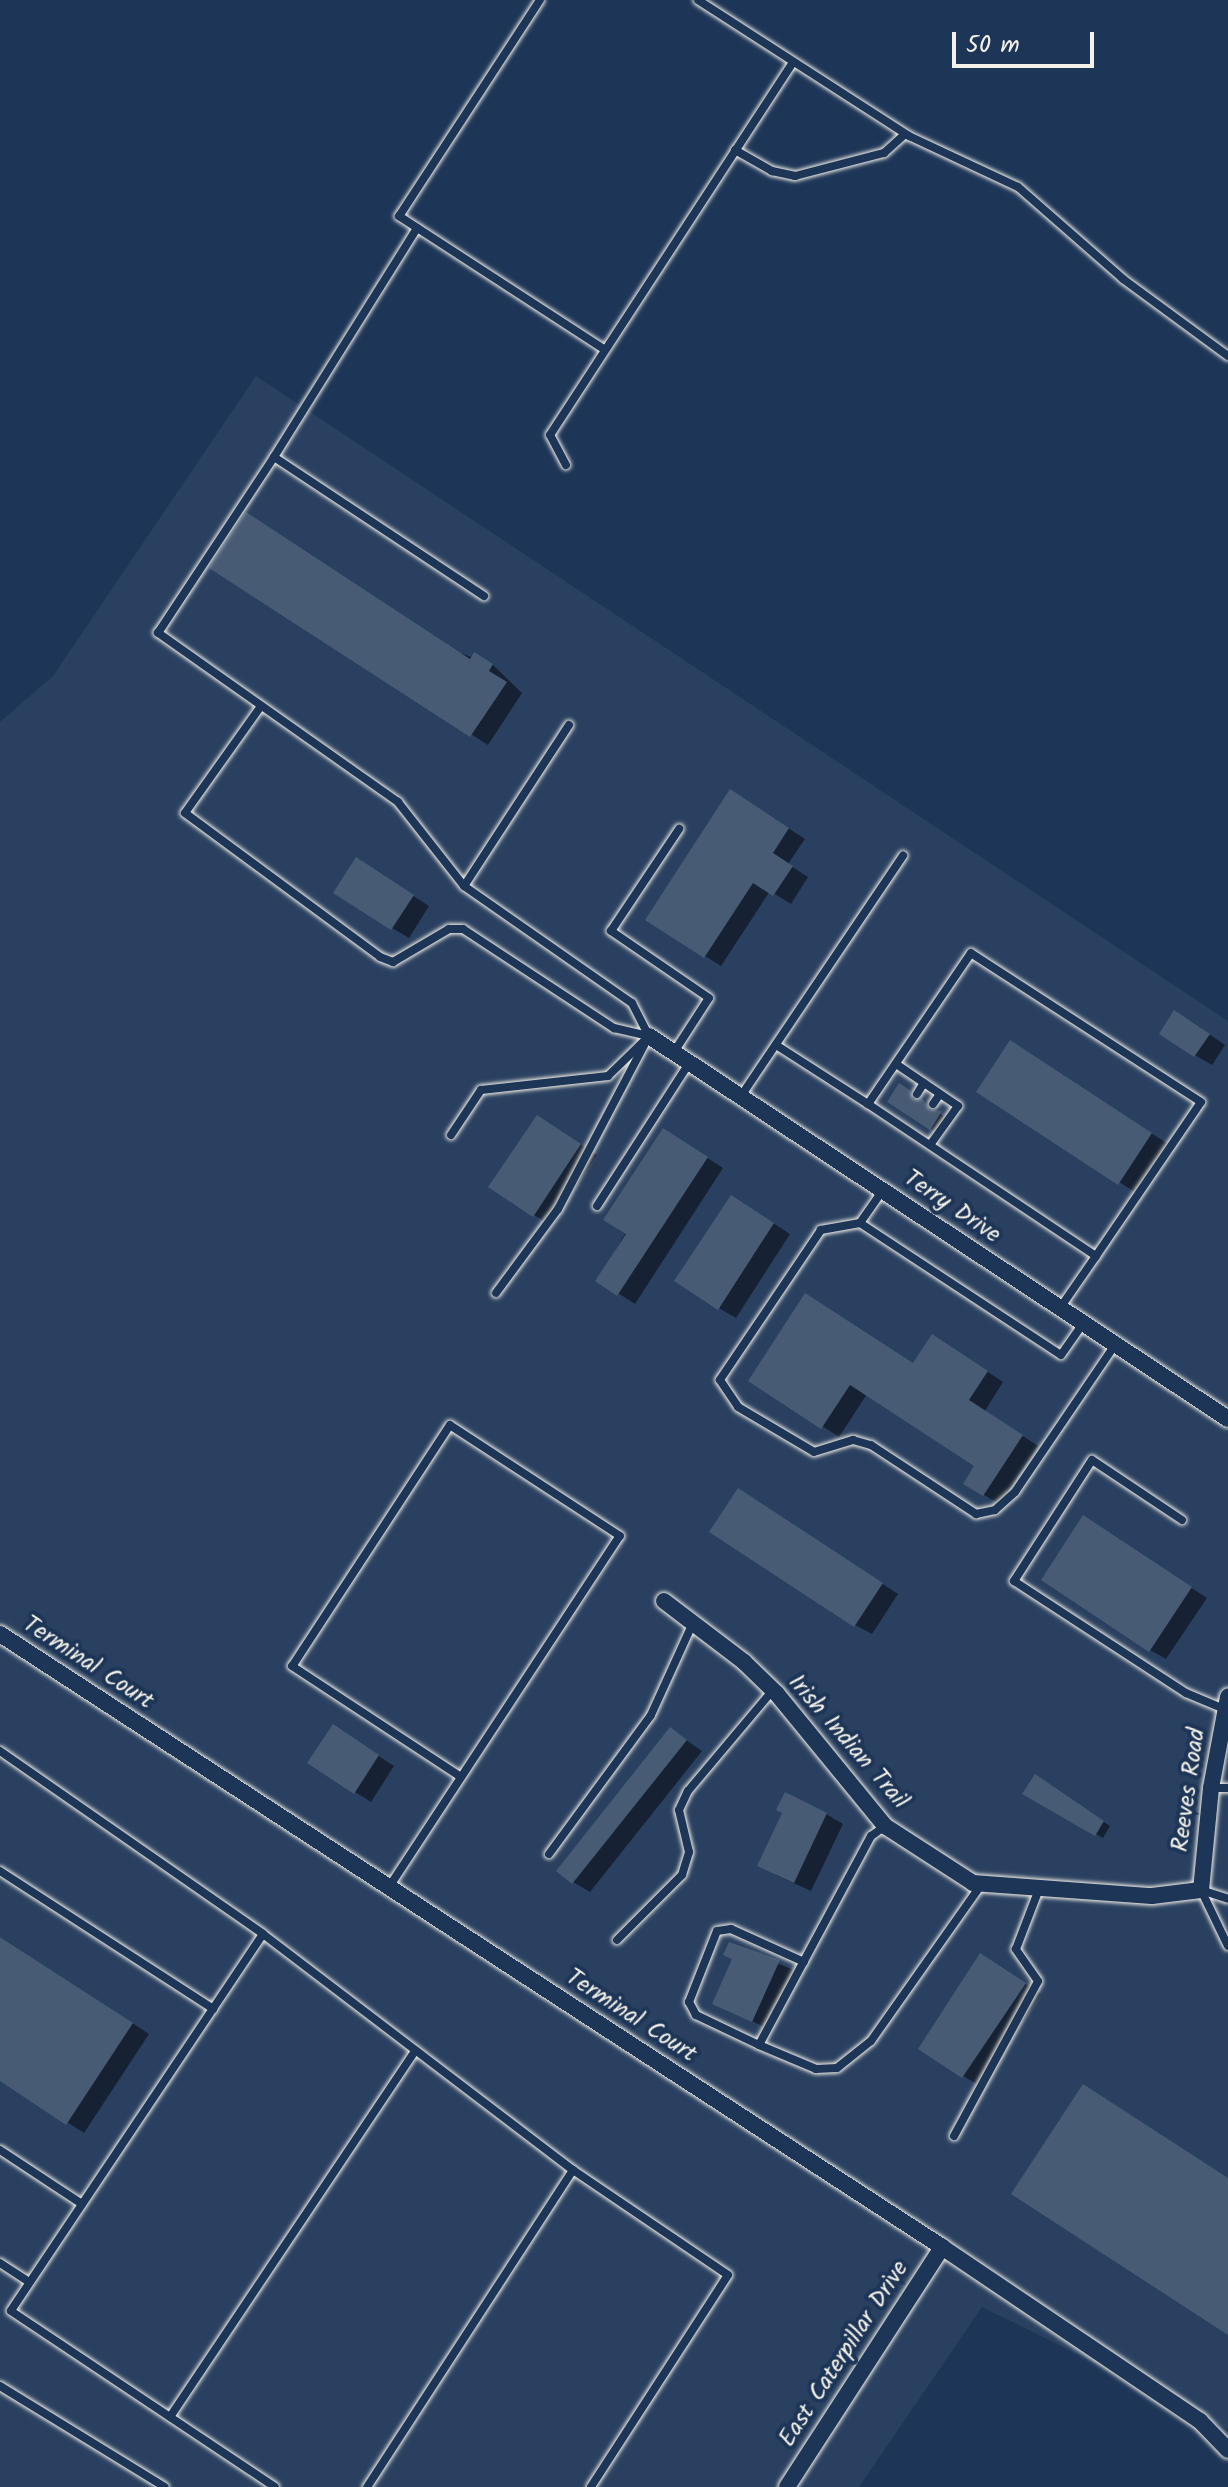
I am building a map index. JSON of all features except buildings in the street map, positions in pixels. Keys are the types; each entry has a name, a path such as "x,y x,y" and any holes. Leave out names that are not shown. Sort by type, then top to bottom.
{"street":[{"name":"Terry Drive","path":"649,1036 1228,1419"},
{"name":"Irish Indian Trail","path":"664,1601 773,1690 885,1826 935,1862 982,1883 1152,1896 1201,1890"},
{"name":"Terminal Court","path":"0,1634 942,2247 1200,2421 1228,2450"},
{"name":"Reeves Road","path":"1201,1890 1219,1788 1226,1703"},
{"name":"East Caterpillar Drive","path":"787,2487 942,2247"}],"lane":[{"path":"540,0 399,216 604,349"},
{"path":"698,0 905,134 1018,187 1123,279 1228,356"},
{"path":"566,465 550,435 793,62"},
{"path":"735,150 772,171 795,176 884,153 905,134"},
{"path":"417,228 274,457 158,633 398,802 464,886 632,1003 649,1036"},
{"path":"274,457 484,596"},
{"path":"261,706 185,813 380,957 393,962 449,929 463,929 614,1028 649,1036"},
{"path":"464,886 569,725"},
{"path":"674,1052 709,998 611,931 679,829"},
{"path":"741,1096 903,856"},
{"path":"868,1104 971,953 1201,1102 1060,1308"},
{"path":"451,1135 481,1090 608,1076 649,1036"},
{"path":"496,1293 558,1209 649,1036"},
{"path":"776,1045 1096,1256"},
{"path":"597,1206 690,1063"},
{"path":"896,1064 958,1106 930,1145"},
{"path":"917,1094 924,1083"},
{"path":"933,1104 940,1094"},
{"path":"896,1123 903,1113"},
{"path":"913,1134 919,1124"},
{"path":"860,1223 883,1190"},
{"path":"1083,1323 1061,1355 860,1223 821,1230 720,1380 738,1407 814,1452 853,1440 871,1445 976,1514 995,1510 1015,1492 1115,1345"},
{"path":"388,1888 620,1536 450,1425 292,1666 461,1777"},
{"path":"1182,1520 1092,1460 1014,1581 1186,1693 1226,1703"},
{"path":"549,1854 651,1715 693,1622"},
{"path":"617,1940 682,1875 689,1852 679,1810 688,1791 773,1690"},
{"path":"0,1751 263,1934 573,2170 728,2275 591,2487"},
{"path":"759,2045 871,1836 885,1826"},
{"path":"0,1871 213,2009"},
{"path":"804,1962 731,1929 717,1931 689,2002 696,2015 759,2045 816,2069 837,2068 871,2041 982,1883"},
{"path":"954,2136 1038,1981 1016,1949 1039,1889"},
{"path":"1201,1890 1228,1899"},
{"path":"1201,1890 1228,1946"},
{"path":"263,1934 11,2311 275,2487"},
{"path":"170,2417 415,2051"},
{"path":"0,2150 82,2204"},
{"path":"367,2487 573,2170"},
{"path":"0,2263 29,2282"},
{"path":"0,2386 165,2487"}],"shaded area":[{"path":"256,376 1228,1021 1228,2429 982,2307 859,2487 0,2487 0,722 53,676"}]}
